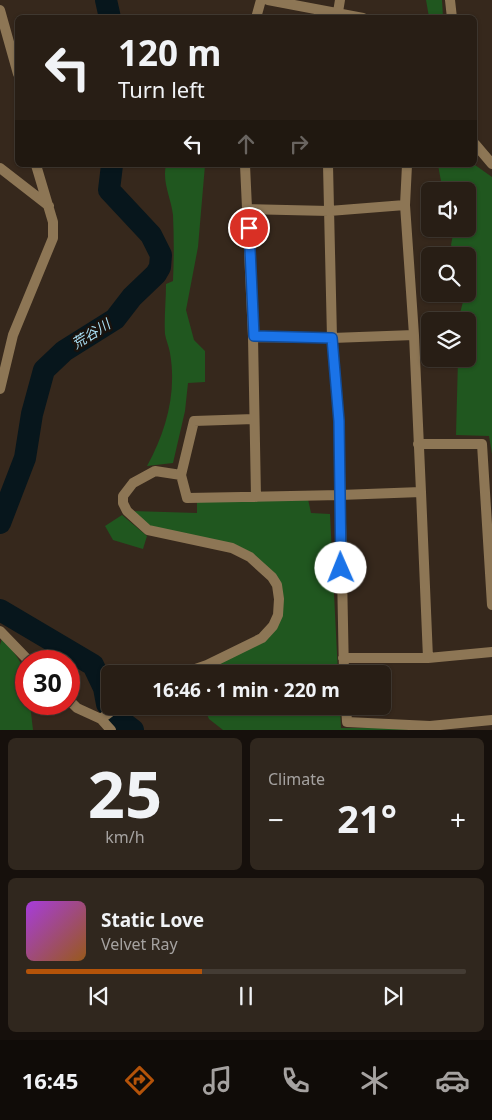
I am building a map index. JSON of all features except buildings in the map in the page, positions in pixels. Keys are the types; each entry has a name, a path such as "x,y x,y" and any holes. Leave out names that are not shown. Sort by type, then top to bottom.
{"street":[{"path":"257,15 260,0"},
{"path":"268,0 337,15 340,0"},
{"path":"450,0 452,15"},
{"path":"0,10 15,63"},
{"path":"477,146 492,164"},
{"path":"0,389 13,335 52,238 53,222 37,167"},
{"path":"246,167 254,336 256,497"},
{"path":"328,167 332,338 339,421 343,665"},
{"path":"407,167 405,205 414,335 428,658"},
{"path":"0,168 49,207"},
{"path":"248,209 329,211 405,205"},
{"path":"254,336 332,338 414,335"},
{"path":"254,419 194,421 181,475 187,498 421,492"},
{"path":"418,444 482,444 492,605"},
{"path":"181,475 155,471 133,483 123,496 123,503 127,511 148,530 232,548 250,557 272,577 277,585 279,599 278,615 262,638 207,665"},
{"path":"0,631 18,650"},
{"path":"343,658 428,658 492,652"},
{"path":"80,709 101,719 111,730"},
{"path":"101,719 106,715"},
{"path":"347,715 347,722 430,728 492,720"}],"green space":[{"path":"426,0 442,0 443,15 429,15"},
{"path":"477,166 492,177 492,454 489,436 456,435 458,367 476,367 476,312 460,312 463,302 476,302 476,247 452,247 451,245 452,237 476,237 476,182 442,182 438,167"},
{"path":"166,167 205,167 198,247 186,310 194,340 205,351 205,382 188,383 185,411 173,463 147,466 160,440 168,412 172,383 172,368 165,328 166,284 173,281 173,215"},
{"path":"308,499 311,513 330,514 338,665 216,665 266,639 283,607 257,557 150,526 132,511 197,513 197,501"},
{"path":"122,515 147,536 143,549 113,540 105,526"},
{"path":"2,638 15,655 15,715 31,715 33,730 0,730 0,645"},
{"path":"207,715 340,715 341,728 407,728 410,730 223,730 209,719"}],"waterway":[{"name":"荒谷川","path":"106,0 109,15"},
{"name":"荒谷川","path":"0,523 25,458 32,414 44,370 64,351 115,319 132,297 156,274 160,267 161,255 151,235 109,190 112,167"},
{"name":"荒谷川","path":"0,610 93,665 101,682"},
{"name":"荒谷川","path":"116,717 133,730"}],"route":[{"path":"249,228 254,336 332,338 339,421 341,568"}]}
